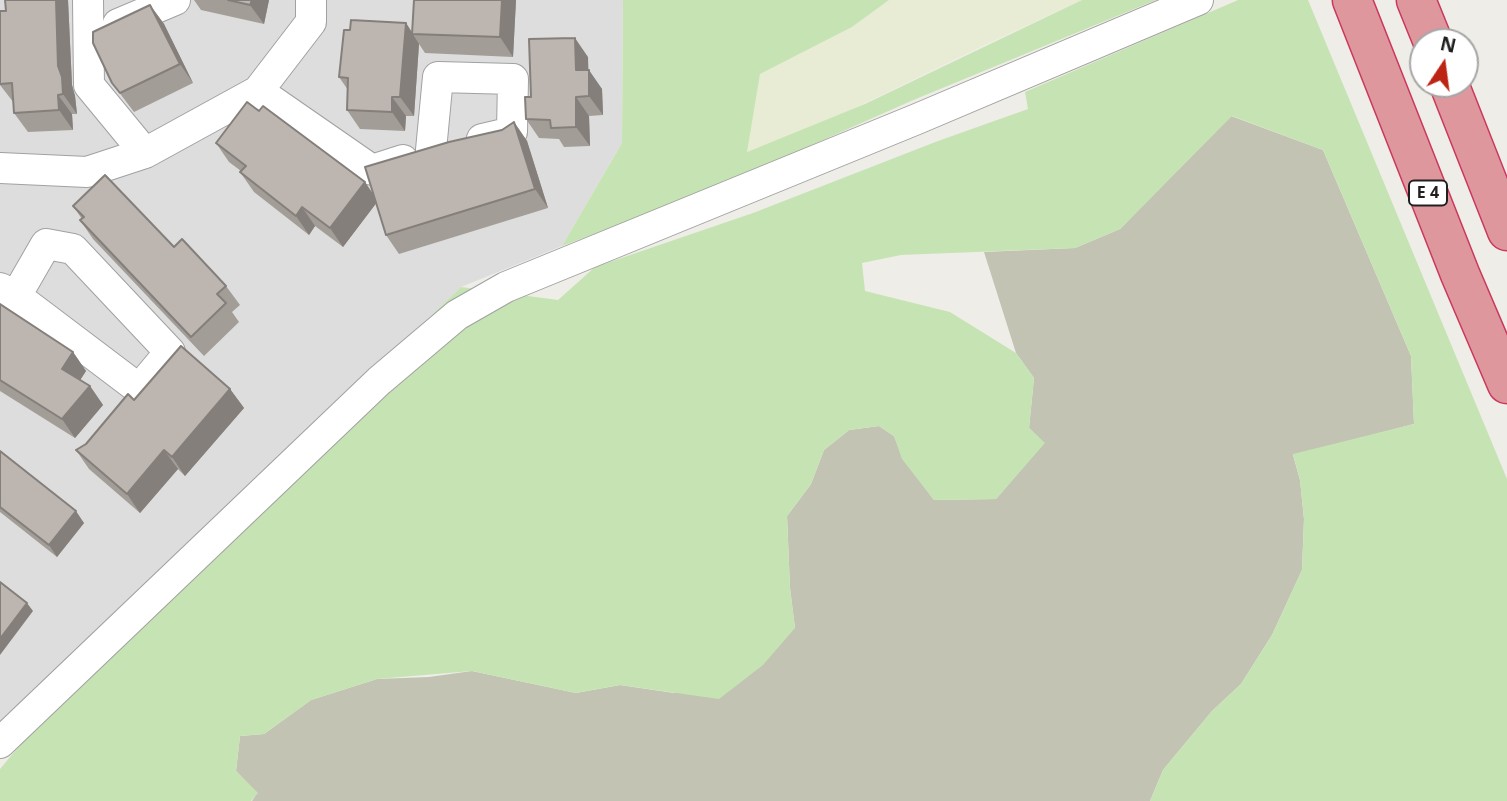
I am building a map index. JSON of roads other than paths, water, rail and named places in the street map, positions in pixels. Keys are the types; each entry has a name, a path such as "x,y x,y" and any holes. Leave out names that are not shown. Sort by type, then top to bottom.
{"highway":[{"name":"E 4","path":"1352,0 1460,274 1507,384"},
{"path":"1416,0 1427,28"},
{"path":"1455,98 1507,231"}],"street":[{"path":"88,0 89,85 145,153"},
{"path":"89,37 175,0"},
{"path":"0,168 87,172 145,153 258,91 311,22 311,0"},
{"path":"0,743 379,381 457,315 519,282 1198,0"},
{"path":"258,91 372,170 432,150"},
{"path":"46,244 73,249 170,352 130,399 8,292 46,244"}]}
